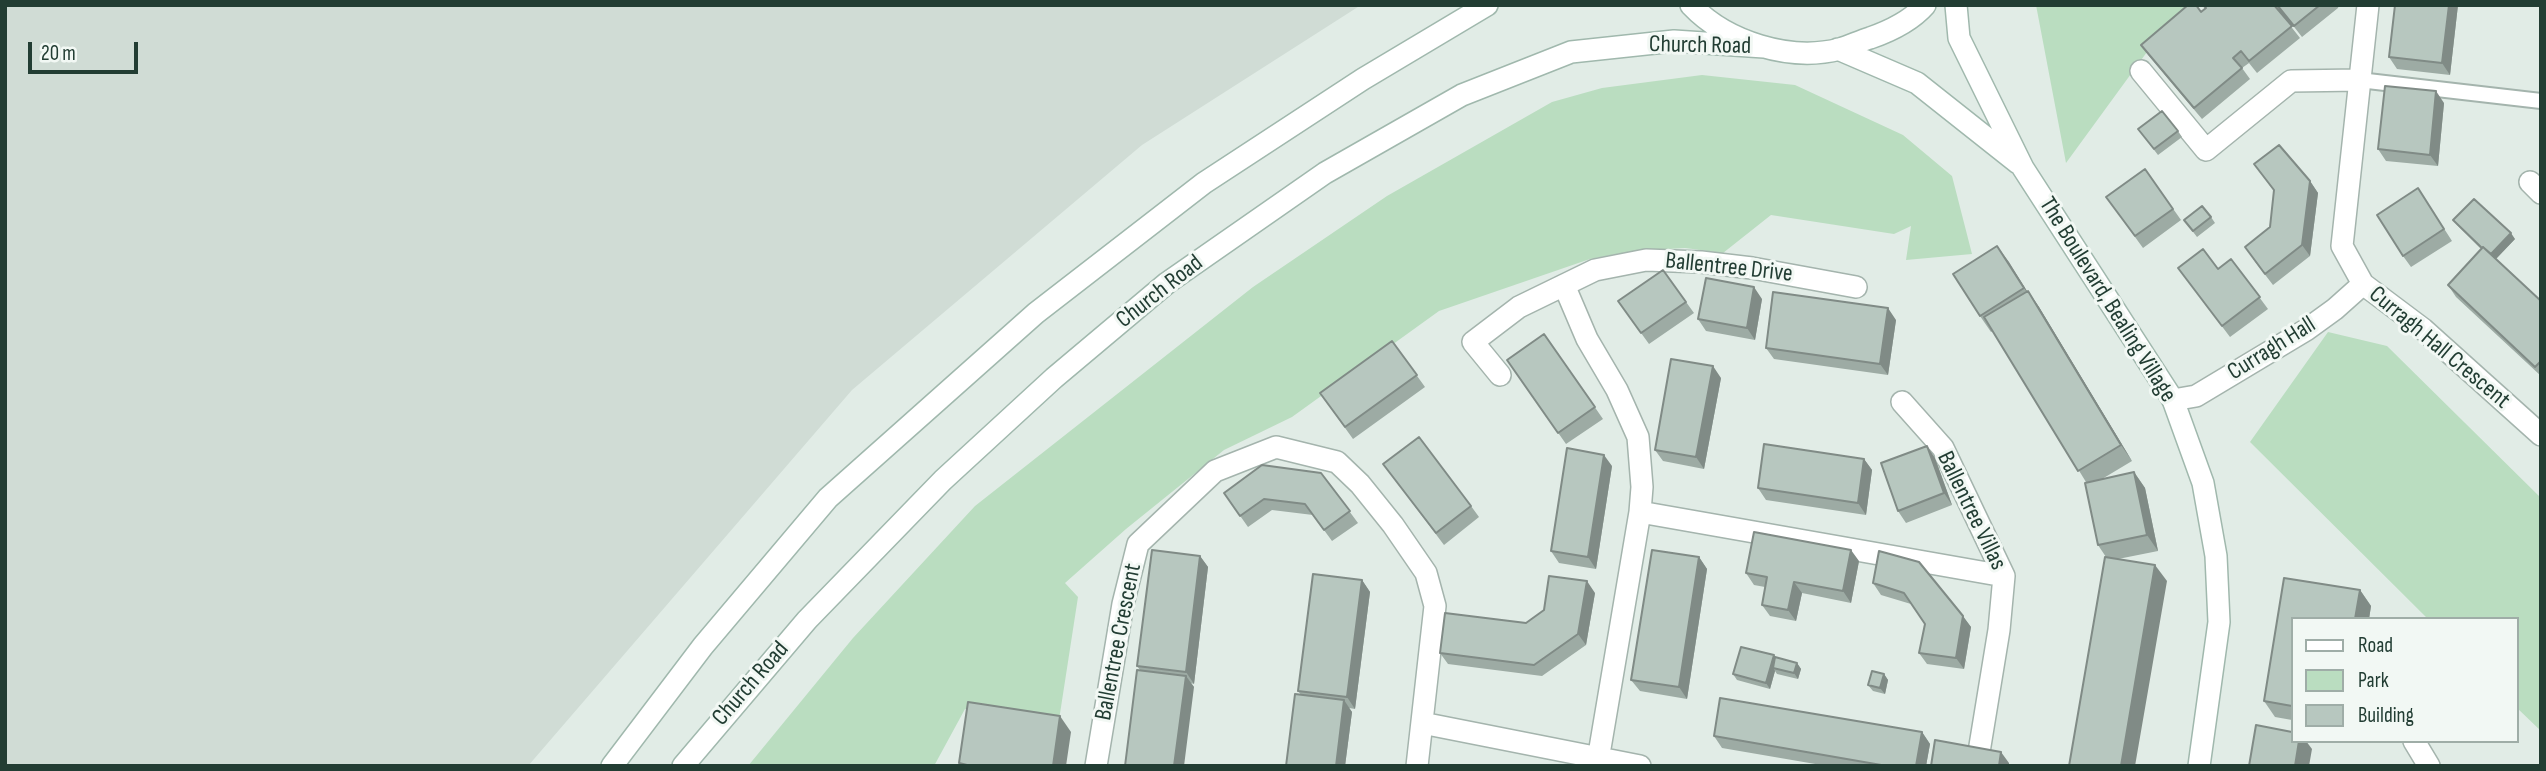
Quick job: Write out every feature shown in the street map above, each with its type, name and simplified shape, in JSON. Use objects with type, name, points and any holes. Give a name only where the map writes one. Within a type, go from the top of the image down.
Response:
[{"type":"street","points":[[612,766],[704,646],[828,498],[1035,313],[1204,183],[1363,79],[1486,5]]},
{"type":"street","points":[[1692,5],[1703,17],[1732,35],[1764,47],[1801,52],[1838,49],[1892,30],[1925,5]]},
{"type":"street","name":"The Boulevard, Bealing Village","points":[[1956,5],[1959,38],[2023,168],[2173,400],[2203,483],[2216,556],[2219,622],[2199,766]]},
{"type":"street","name":"Curragh Hall Crescent","points":[[2368,5],[2342,246],[2362,284],[2423,329],[2541,435]]},
{"type":"street","name":"Church Road","points":[[683,766],[807,620],[943,480],[1054,378],[1167,283],[1325,173],[1462,95],[1571,52],[1674,41],[1764,47]]},
{"type":"street","name":"The Boulevard, Bealing Village","points":[[1838,49],[1917,83],[2023,168]]},
{"type":"street","points":[[2141,71],[2206,150],[2291,81],[2359,80]]},
{"type":"street","name":"Ballentree Drive","points":[[1500,375],[1473,342],[1520,306],[1595,270],[1646,260],[1701,262],[1752,268],[1856,287]]},
{"type":"street","name":"Curragh Hall","points":[[2173,400],[2196,396],[2306,330],[2335,309],[2362,284]]},
{"type":"street","points":[[1564,285],[1587,340],[1617,390],[1638,437],[1642,487],[1598,762]]},
{"type":"street","name":"Ballentree Villas","points":[[1902,402],[1943,448],[2004,576],[1999,630],[1978,758]]},
{"type":"street","name":"Ballentree Crescent","points":[[1096,766],[1123,604],[1138,544],[1215,471],[1276,447],[1337,462],[1385,514],[1426,573],[1435,606],[1416,766]]},
{"type":"street","points":[[1640,512],[2004,576]]},
{"type":"street","points":[[1422,723],[1598,762],[1640,766]]},
{"type":"street","points":[[2415,743],[2429,766]]},
{"type":"lane","points":[[2359,80],[2541,101]]},
{"type":"shaded area","points":[[5,5],[1361,5],[1142,145],[852,390],[528,766],[5,766]]},
{"type":"green space","points":[[2036,5],[2191,5],[2155,41],[2066,163]]},
{"type":"green space","points":[[1702,75],[1795,85],[1903,135],[1952,176],[1972,254],[1906,260],[1911,226],[1894,234],[1771,215],[1723,253],[1685,248],[1633,251],[1590,259],[1439,311],[1292,417],[1224,450],[1126,529],[1065,583],[1078,597],[1059,720],[965,709],[934,766],[748,766],[853,638],[975,506],[1253,287],[1387,196],[1552,102],[1602,88]]},
{"type":"green space","points":[[2328,332],[2387,346],[2541,498],[2541,731],[2518,709],[2518,617],[2426,617],[2250,442]]},
{"type":"building","points":[[2188,5],[2196,5],[2201,12],[2206,8],[2204,5],[2274,5],[2292,26],[2249,61],[2241,51],[2233,58],[2242,68],[2194,108],[2141,45]]},
{"type":"building","points":[[2277,5],[2320,5],[2294,26]]},
{"type":"building","points":[[2395,5],[2449,5],[2442,63],[2389,57]]},
{"type":"building","points":[[2385,86],[2436,91],[2430,155],[2378,149]]},
{"type":"building","points":[[2162,111],[2178,131],[2154,149],[2138,129]]},
{"type":"building","points":[[2279,145],[2310,181],[2302,245],[2265,274],[2245,247],[2270,227],[2274,190],[2254,164]]},
{"type":"building","points":[[2145,169],[2173,209],[2135,236],[2106,197]]},
{"type":"building","points":[[2418,188],[2444,229],[2403,256],[2377,215]]},
{"type":"building","points":[[2474,199],[2511,233],[2491,254],[2453,220]]},
{"type":"building","points":[[2202,206],[2211,217],[2193,231],[2184,220]]},
{"type":"building","points":[[1997,246],[2024,288],[1980,316],[1953,274]]},
{"type":"building","points":[[2483,247],[2541,301],[2541,361],[2535,367],[2448,285]]},
{"type":"building","points":[[2203,249],[2218,269],[2231,259],[2260,297],[2222,326],[2178,268]]},
{"type":"building","points":[[1663,270],[1686,302],[1641,333],[1618,301]]},
{"type":"building","points":[[1706,278],[1754,287],[1747,328],[1698,319]]},
{"type":"building","points":[[2028,291],[2121,445],[2078,471],[1984,317]]},
{"type":"building","points":[[1773,292],[1888,308],[1880,364],[1766,348]]},
{"type":"building","points":[[1544,334],[1595,407],[1558,433],[1507,360]]},
{"type":"building","points":[[1392,341],[1417,375],[1345,427],[1320,393]]},
{"type":"building","points":[[1671,359],[1713,366],[1696,457],[1655,450]]},
{"type":"building","points":[[1419,437],[1471,506],[1436,533],[1383,464]]},
{"type":"building","points":[[1764,444],[1864,459],[1858,503],[1758,488]]},
{"type":"building","points":[[1927,446],[1944,493],[1898,511],[1881,463]]},
{"type":"building","points":[[1567,448],[1604,455],[1588,557],[1551,551]]},
{"type":"building","points":[[1262,465],[1321,473],[1350,511],[1324,530],[1305,504],[1264,499],[1240,516],[1224,493]]},
{"type":"building","points":[[2134,472],[2147,535],[2098,545],[2085,483]]},
{"type":"building","points":[[1754,532],[1851,550],[1843,591],[1794,582],[1788,610],[1762,605],[1767,577],[1746,573]]},
{"type":"building","points":[[1152,550],[1200,556],[1186,672],[1137,666]]},
{"type":"building","points":[[1652,550],[1699,557],[1679,687],[1631,680]]},
{"type":"building","points":[[1879,551],[1919,562],[1963,616],[1956,658],[1919,653],[1925,624],[1904,593],[1873,583]]},
{"type":"building","points":[[2105,557],[2155,565],[2121,766],[2069,766]]},
{"type":"building","points":[[1313,574],[1362,580],[1347,697],[1298,691]]},
{"type":"building","points":[[1549,576],[1587,581],[1578,634],[1534,665],[1440,653],[1445,613],[1526,623],[1544,610]]},
{"type":"building","points":[[2284,578],[2360,590],[2355,617],[2290,617],[2290,706],[2264,701]]},
{"type":"building","points":[[1741,647],[1774,655],[1766,683],[1733,674]]},
{"type":"building","points":[[1775,657],[1797,663],[1794,673],[1773,668]]},
{"type":"building","points":[[1137,670],[1186,676],[1174,766],[1125,766]]},
{"type":"building","points":[[1872,671],[1884,674],[1880,688],[1868,685]]},
{"type":"building","points":[[1295,694],[1344,700],[1336,766],[1286,766]]},
{"type":"building","points":[[1720,698],[1922,732],[1916,766],[1887,766],[1714,736]]},
{"type":"building","points":[[968,702],[1060,716],[1053,766],[971,766],[959,763]]},
{"type":"building","points":[[2256,725],[2290,732],[2290,743],[2299,743],[2295,766],[2249,766]]},
{"type":"building","points":[[1935,740],[2001,752],[1999,766],[1931,766]]}]
